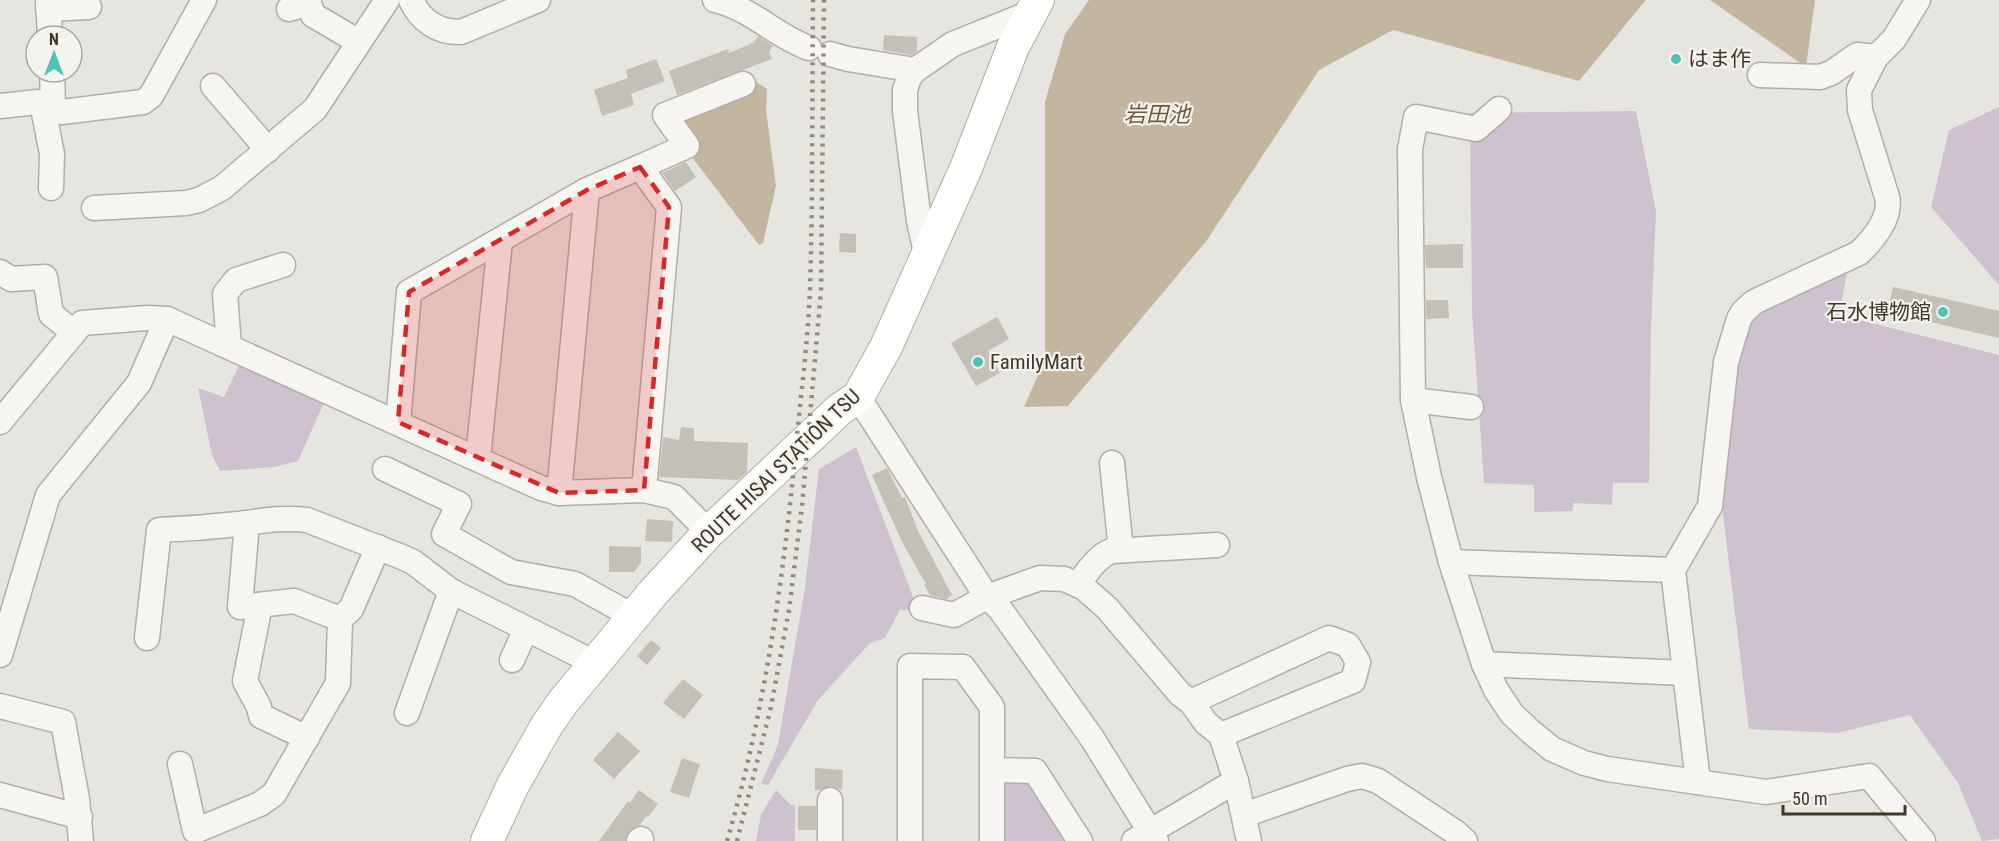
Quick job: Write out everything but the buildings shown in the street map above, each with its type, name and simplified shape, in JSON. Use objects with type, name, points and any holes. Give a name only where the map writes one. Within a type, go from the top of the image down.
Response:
[{"type":"main road","name":"ROUTE HISAI STATION TSU","points":[[487,841],[513,784],[547,725],[563,702],[653,593],[709,532],[840,409],[858,397],[886,347],[966,168],[1014,47],[1034,7]]},
{"type":"street","points":[[0,105],[47,104],[62,112],[143,102],[151,96],[204,0]]},
{"type":"street","points":[[94,208],[186,203],[199,200],[222,188],[315,109],[387,0]]},
{"type":"street","points":[[411,0],[416,10],[427,22],[448,32],[461,32],[505,6],[538,0]]},
{"type":"street","points":[[715,0],[729,3],[748,12],[784,36],[819,51],[848,59],[915,70]]},
{"type":"street","points":[[1698,782],[1673,570],[1710,506],[1726,362],[1743,312],[1754,302],[1859,253],[1869,244],[1887,213],[1889,206],[1887,197],[1860,110],[1859,90],[1876,57],[1894,39],[1918,0]]},
{"type":"street","points":[[49,24],[48,4],[88,7]]},
{"type":"street","points":[[302,4],[314,15],[359,42]]},
{"type":"street","points":[[927,256],[919,220],[905,111],[905,90],[909,78],[915,70],[953,44],[1034,7]]},
{"type":"street","points":[[1760,75],[1820,77],[1831,73],[1857,55],[1876,57]]},
{"type":"street","points":[[50,84],[47,104],[52,154],[51,188]]},
{"type":"street","points":[[398,422],[410,292],[587,190],[687,146],[665,115],[743,84]]},
{"type":"street","points":[[213,86],[268,150]]},
{"type":"street","points":[[1499,109],[1476,129],[1416,117],[1410,149],[1413,400],[1429,477],[1451,562],[1484,664],[1496,690],[1512,714],[1552,748],[1584,763],[1607,769],[1766,792],[1869,776],[1923,841]]},
{"type":"street","points":[[640,166],[669,207],[644,490]]},
{"type":"street","points":[[559,493],[587,190]]},
{"type":"street","points":[[478,458],[500,241]]},
{"type":"street","points":[[229,347],[225,294],[236,280],[284,265]]},
{"type":"street","points":[[0,272],[11,279],[45,278],[51,314],[74,332]]},
{"type":"street","points":[[0,422],[82,323],[147,318],[167,319],[542,488],[559,493],[644,490],[674,497],[709,532]]},
{"type":"street","points":[[0,655],[7,595],[48,495],[139,383],[167,319]]},
{"type":"street","points":[[858,397],[987,597],[1000,609],[1092,738],[1147,838],[1236,780]]},
{"type":"street","points":[[1413,400],[1471,408]]},
{"type":"street","points":[[1112,463],[1121,550]]},
{"type":"street","points":[[385,469],[459,504],[444,534],[511,572],[575,584],[634,617]]},
{"type":"street","points":[[147,638],[159,530],[247,523],[275,518],[307,520],[413,562],[451,591],[595,663]]},
{"type":"street","points":[[247,523],[240,607],[294,601],[340,619]]},
{"type":"street","points":[[1077,585],[1104,554],[1121,550],[1217,545]]},
{"type":"street","points":[[180,764],[187,836],[260,804],[274,794],[338,683],[340,619],[351,609],[378,547]]},
{"type":"street","points":[[1451,562],[1673,570]]},
{"type":"street","points":[[922,608],[954,615],[987,597],[1040,578],[1064,579],[1083,587],[1107,608],[1180,694],[1191,702],[1206,723],[1221,735],[1236,780],[1249,841]]},
{"type":"street","points":[[407,712],[451,591]]},
{"type":"street","points":[[260,605],[245,681],[261,716],[307,738]]},
{"type":"street","points":[[512,660],[526,629]]},
{"type":"street","points":[[1191,702],[1329,638],[1348,645],[1358,662],[1353,681],[1221,735]]},
{"type":"street","points":[[1484,664],[1684,673]]},
{"type":"street","points":[[910,841],[910,666],[963,667],[992,707],[992,841]]},
{"type":"street","points":[[0,706],[63,722],[80,817],[81,841]]},
{"type":"street","points":[[992,770],[1035,771],[1080,841]]},
{"type":"street","points":[[1244,815],[1347,779],[1362,777],[1378,781],[1465,841]]},
{"type":"street","points":[[0,795],[80,817]]},
{"type":"street","points":[[830,800],[830,841]]},
{"type":"highlighted area","points":[[640,167],[669,207],[644,490],[559,493],[398,422],[409,292],[587,190]]},
{"type":"shaded area","points":[[1999,107],[1999,285],[1931,207],[1949,130]]},
{"type":"shaded area","points":[[1636,111],[1656,211],[1651,330],[1649,483],[1613,483],[1612,505],[1574,503],[1572,511],[1534,512],[1534,485],[1484,483],[1472,311],[1470,113]]},
{"type":"shaded area","points":[[1848,267],[1839,315],[1999,355],[1999,839],[1982,841],[1958,783],[1910,715],[1837,733],[1749,729],[1720,489],[1734,367],[1752,314]]},
{"type":"shaded area","points":[[242,359],[326,398],[298,461],[275,467],[220,471],[212,455],[198,388],[224,397]]},
{"type":"shaded area","points":[[856,447],[918,610],[900,610],[885,638],[870,643],[818,700],[768,785],[761,784],[778,745],[805,587],[819,469]]},
{"type":"shaded area","points":[[1007,778],[1034,784],[1071,841],[999,841],[999,786]]},
{"type":"shaded area","points":[[776,790],[791,805],[795,805],[795,841],[756,841],[761,815]]},
{"type":"water","name":"岩田池","points":[[1089,0],[1646,0],[1579,81],[1393,30],[1319,70],[1207,240],[1068,406],[1024,407],[1045,359],[1045,102],[1065,34]]},
{"type":"water","points":[[1710,0],[1815,0],[1806,67]]},
{"type":"water","points":[[750,78],[767,89],[766,110],[776,186],[763,243],[759,245],[688,152],[676,116]]},
{"type":"railway","points":[[727,841],[763,691],[780,588],[792,485],[810,290],[813,0]]},
{"type":"railway","points":[[737,841],[771,707],[789,610],[802,506],[821,291],[824,0]]},
{"type":"place","name":"はま作","points":[[1676,59]]},
{"type":"place","name":"石水博物館","points":[[1943,312]]},
{"type":"place","name":"FamilyMart","points":[[978,362]]}]
